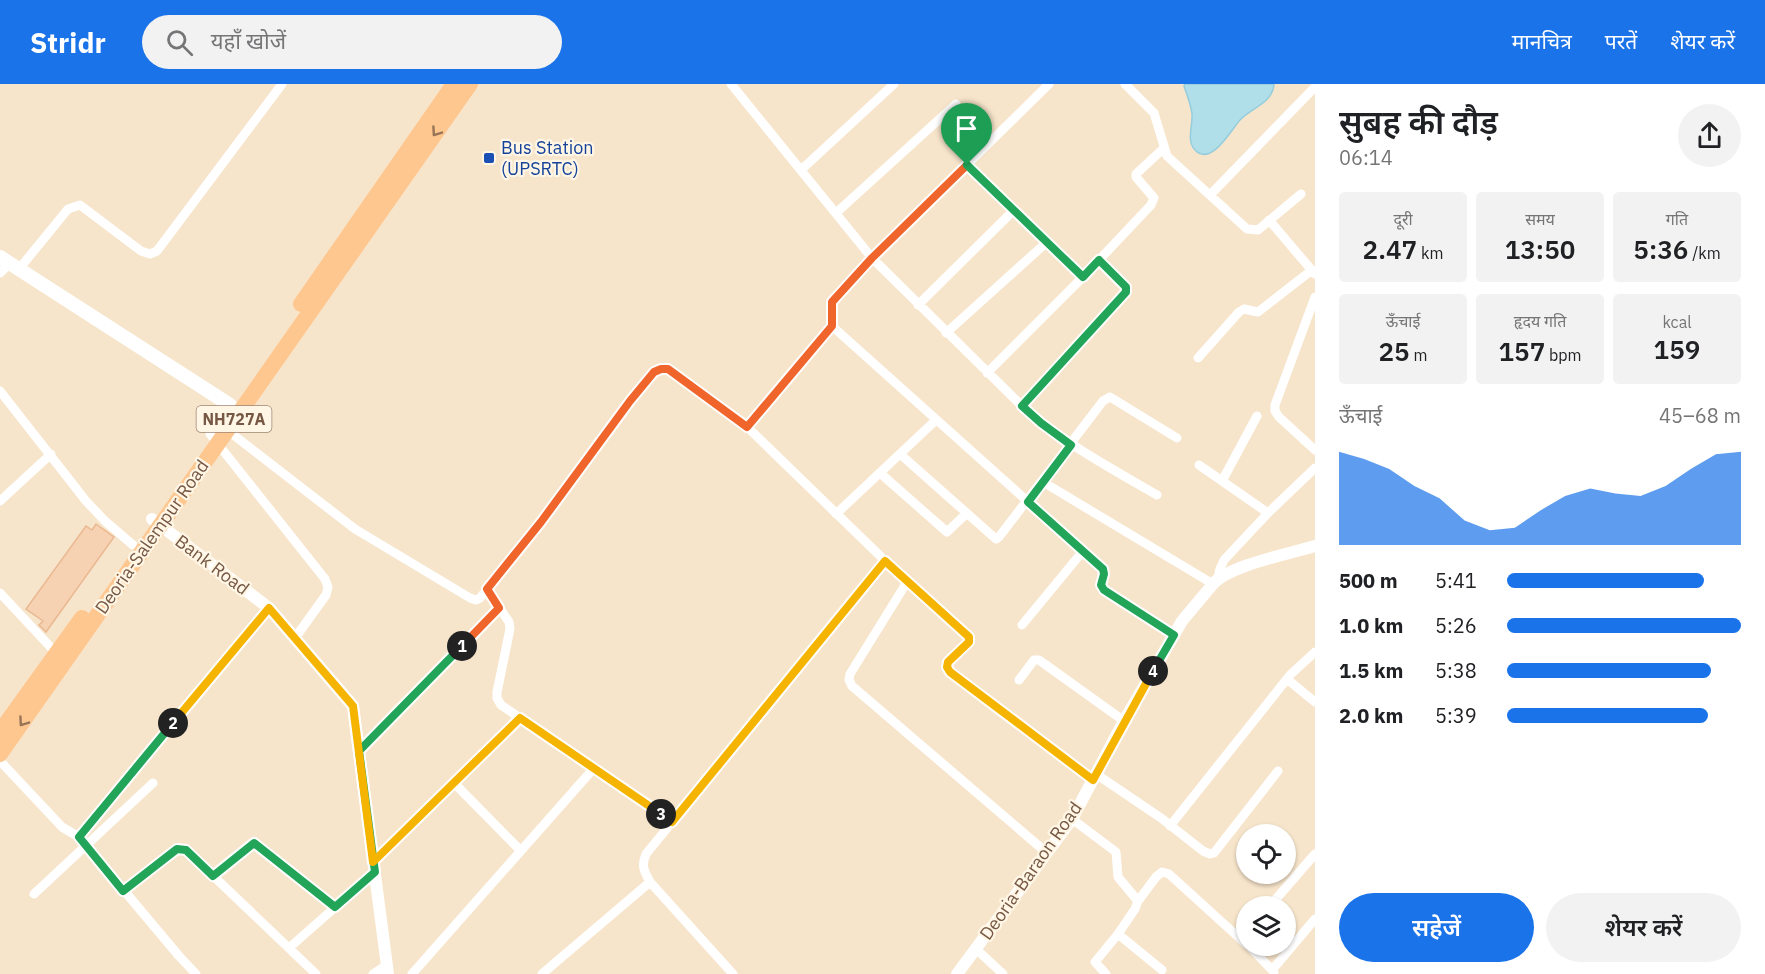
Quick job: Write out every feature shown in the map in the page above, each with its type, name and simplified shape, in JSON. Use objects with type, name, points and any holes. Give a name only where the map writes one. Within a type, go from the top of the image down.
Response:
[{"type":"highway","name":"Deoria-Salempur Road","points":[[218,432],[230,405],[454,84]]},
{"type":"highway","name":"Deoria-Salempur Road","points":[[0,754],[218,432],[470,84]]},
{"type":"highway","name":"Deoria-Salempur Road","points":[[0,732],[133,545],[156,522]]},
{"type":"main road","points":[[7,265],[230,405]]},
{"type":"street","points":[[7,265],[68,209],[80,205],[141,251],[150,254],[157,251],[282,84]]},
{"type":"street","points":[[731,84],[872,258],[987,373],[1041,423],[1071,445],[1157,495]]},
{"type":"street","points":[[801,170],[894,84]]},
{"type":"street","points":[[747,427],[832,326],[832,302],[872,258],[1049,84]]},
{"type":"street","points":[[1125,84],[1154,113],[1167,156],[1247,229],[1258,230],[1301,194]]},
{"type":"street","points":[[1210,195],[1315,87]]},
{"type":"street","points":[[836,213],[956,104]]},
{"type":"street","points":[[987,373],[1083,277],[1153,201],[1154,198],[1136,174],[1164,148]]},
{"type":"street","points":[[967,165],[1083,277]]},
{"type":"street","points":[[918,305],[1014,210]]},
{"type":"street","points":[[1198,358],[1239,312],[1244,309],[1258,312],[1314,272],[1269,220]]},
{"type":"street","points":[[946,333],[1047,242]]},
{"type":"street","points":[[1022,406],[1126,292],[1126,287],[1099,260]]},
{"type":"street","points":[[1315,297],[1275,405],[1275,411],[1315,450]]},
{"type":"street","points":[[832,326],[1103,569],[1101,585],[1104,590],[1174,635]]},
{"type":"street","points":[[218,432],[355,530],[476,600],[541,522],[654,372],[668,369],[747,427],[907,582],[969,637],[969,642],[948,662],[947,667],[950,672],[1094,777],[1170,826],[1203,851],[1214,853],[1278,771]]},
{"type":"street","points":[[0,392],[99,514],[133,545]]},
{"type":"street","points":[[900,454],[996,539],[1028,502],[1103,401],[1110,397],[1177,438]]},
{"type":"street","points":[[1222,481],[1257,416]]},
{"type":"street","points":[[836,514],[936,420]]},
{"type":"street","points":[[218,432],[325,579],[328,587],[326,595],[295,638]]},
{"type":"street","points":[[0,501],[51,454]]},
{"type":"street","points":[[1199,465],[1268,513]]},
{"type":"street","points":[[1043,482],[1216,581],[1224,560],[1315,468]]},
{"type":"street","points":[[880,473],[947,532],[966,514]]},
{"type":"street","name":"Bank Road","points":[[156,522],[269,608],[353,706],[387,969]]},
{"type":"street","name":"Deoria-Baraon Road","points":[[957,974],[1072,819],[1124,721],[1182,621],[1216,581],[1239,568],[1315,546]]},
{"type":"street","points":[[1022,625],[1083,551]]},
{"type":"street","points":[[729,972],[650,882],[643,863],[646,854],[885,561]]},
{"type":"street","points":[[907,582],[850,674],[849,680],[852,686],[1047,853]]},
{"type":"street","points":[[487,589],[509,622],[510,629],[496,698],[501,705],[672,822]]},
{"type":"street","points":[[0,593],[57,654]]},
{"type":"street","points":[[79,837],[269,608]]},
{"type":"street","points":[[359,751],[499,608]]},
{"type":"street","points":[[1170,826],[1287,680],[1315,652]]},
{"type":"street","points":[[1018,680],[1034,660],[1039,660],[1124,721]]},
{"type":"street","points":[[1287,680],[1315,702]]},
{"type":"street","points":[[289,948],[335,907],[520,718]]},
{"type":"street","points":[[0,761],[62,827],[79,837],[196,974]]},
{"type":"street","points":[[412,974],[594,768]]},
{"type":"street","points":[[34,894],[153,783]]},
{"type":"street","points":[[454,783],[521,851]]},
{"type":"street","points":[[1072,819],[1116,852],[1118,877],[1138,901]]},
{"type":"street","points":[[213,876],[254,843],[335,907]]},
{"type":"street","points":[[123,891],[177,849],[182,848],[316,974]]},
{"type":"street","points":[[1279,896],[1315,854]]},
{"type":"street","points":[[1106,974],[1095,962],[1118,934],[1138,901],[1162,872],[1169,874],[1236,931]]},
{"type":"street","points":[[542,974],[650,882]]},
{"type":"street","points":[[1260,956],[1274,972],[1315,919]]},
{"type":"street","points":[[1118,934],[1162,970]]},
{"type":"street","points":[[976,949],[1003,974]]},
{"type":"street","points":[[373,974],[387,969]]},
{"type":"shaded area","points":[[0,84],[1315,84],[1315,974],[0,974]]},
{"type":"water","points":[[1185,84],[1274,84],[1273,91],[1266,101],[1240,120],[1214,151],[1201,154],[1195,150],[1191,142],[1192,114]]},
{"type":"building","points":[[96,524],[114,537],[46,632],[39,625],[43,621],[26,609],[86,526],[92,530]]},
{"type":"place","name":"Bus Station (UPSRTC)","points":[[489,158]]},
{"type":"route","points":[[967,165],[872,258],[832,302],[832,326],[747,427],[668,369],[654,372],[541,522],[487,589],[499,608],[359,751],[373,862],[375,872],[335,907],[254,843],[213,876],[186,850],[177,849],[123,891],[79,837],[269,608],[353,706],[373,862],[520,718],[672,822],[885,561],[969,637],[969,642],[948,662],[947,667],[950,672],[1093,780],[1174,635],[1104,590],[1101,585],[1103,569],[1028,502],[1071,445],[1022,406],[1126,292],[1126,287],[1099,260],[1083,277],[967,165]]}]
